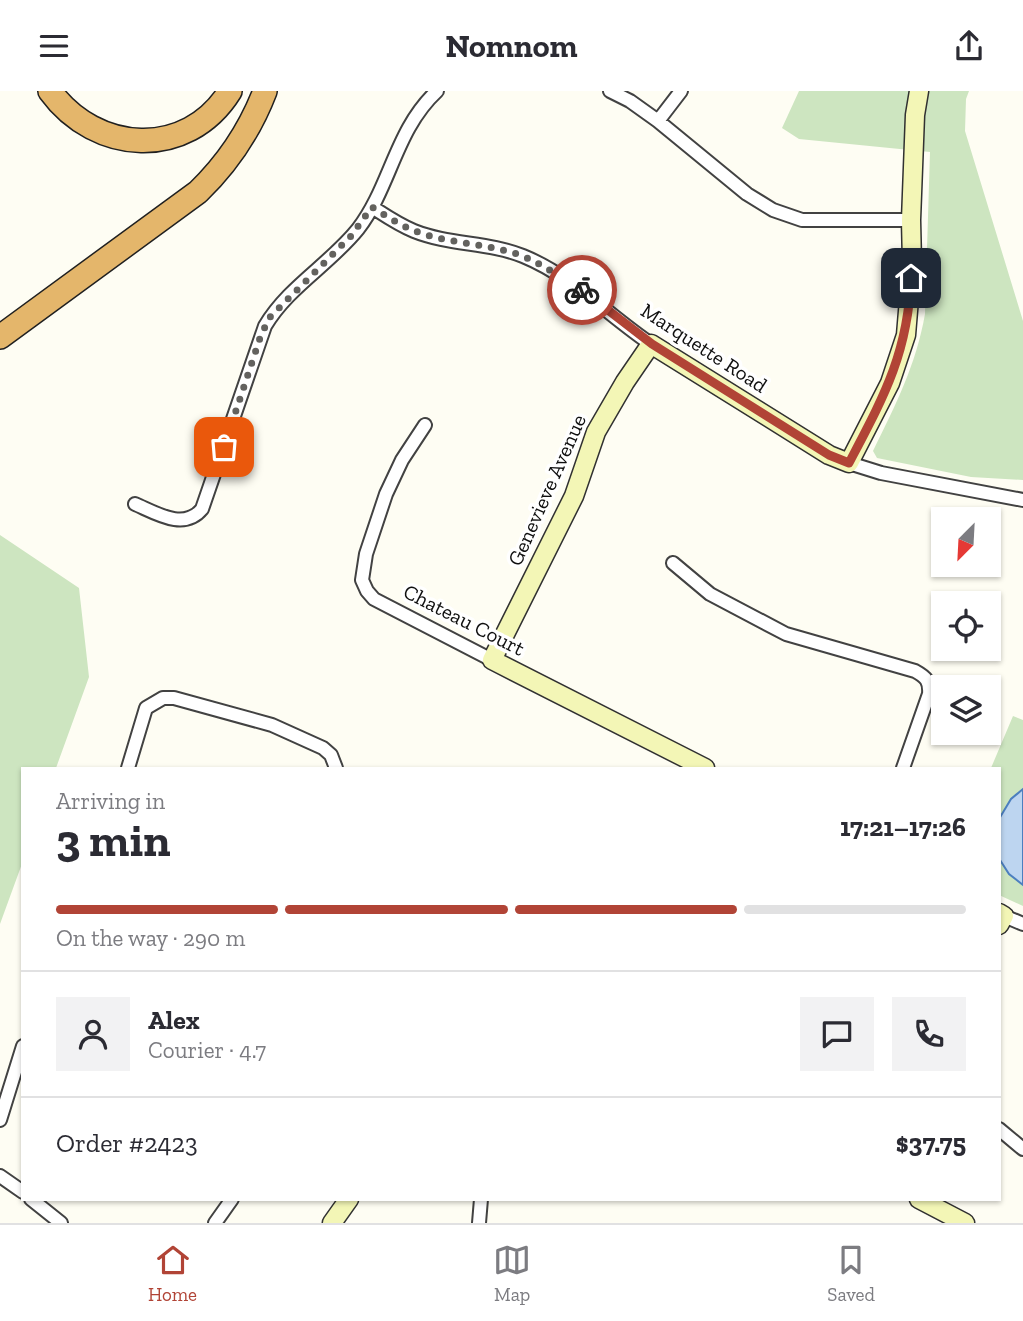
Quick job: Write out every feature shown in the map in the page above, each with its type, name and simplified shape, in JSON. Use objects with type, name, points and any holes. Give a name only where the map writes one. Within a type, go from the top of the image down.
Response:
[{"type":"highway","points":[[50,91],[65,110],[84,124],[116,138],[139,141],[161,139],[193,127],[211,114],[230,91]]},
{"type":"highway","points":[[0,337],[198,192],[221,169],[240,143],[265,91]]},
{"type":"street","points":[[135,504],[176,520],[189,519],[202,509],[265,325],[280,306],[357,230],[372,207],[405,134],[419,111],[438,91]]},
{"type":"street","points":[[610,91],[630,101],[658,121],[760,204],[786,216],[802,219],[911,220]]},
{"type":"street","points":[[658,121],[681,91]]},
{"type":"street","points":[[849,463],[890,383],[906,335],[912,273],[915,115],[919,91]]},
{"type":"street","name":"Marquette Road","points":[[372,207],[415,231],[448,240],[489,246],[534,261],[565,278],[652,344],[829,455],[881,473],[1023,500]]},
{"type":"street","name":"Genevieve Avenue","points":[[492,660],[574,496],[596,432],[625,382],[652,344]]},
{"type":"street","name":"Chateau Court","points":[[425,425],[402,460],[386,493],[361,574],[367,591],[374,599],[703,767]]},
{"type":"street","points":[[673,563],[710,594],[786,634],[925,676],[930,684],[929,694],[903,767]]},
{"type":"street","points":[[128,767],[146,708],[163,698],[174,698],[261,720],[323,748],[331,755],[335,767]]},
{"type":"street","points":[[1001,918],[1023,924]]},
{"type":"street","points":[[0,1120],[21,1053]]},
{"type":"street","points":[[1001,1131],[1023,1149]]},
{"type":"street","points":[[0,1176],[21,1191]]},
{"type":"street","points":[[34,1201],[61,1223]]},
{"type":"street","points":[[215,1223],[231,1201]]},
{"type":"street","points":[[332,1223],[348,1201]]},
{"type":"street","points":[[479,1223],[481,1201]]},
{"type":"street","points":[[923,1201],[965,1223]]},
{"type":"green space","points":[[799,91],[969,91],[966,99],[965,131],[1023,321],[1023,480],[971,477],[877,458],[873,451],[911,367],[925,314],[930,152],[799,139],[782,128]]},
{"type":"green space","points":[[0,535],[79,588],[89,677],[56,767],[21,767],[21,866],[0,924]]},
{"type":"green space","points":[[1013,716],[1023,720],[1023,906],[1001,896],[1001,767],[991,767]]},
{"type":"water","points":[[1023,789],[1023,885],[1009,874],[1001,862],[1001,816],[1011,799]]},
{"type":"way so far","points":[[224,447],[265,325],[291,294],[357,230],[372,207],[415,231],[448,240],[478,243],[523,256],[561,275],[582,290]]},
{"type":"route","points":[[582,290],[652,344],[829,455],[849,463],[890,383],[906,335],[911,278]]}]
